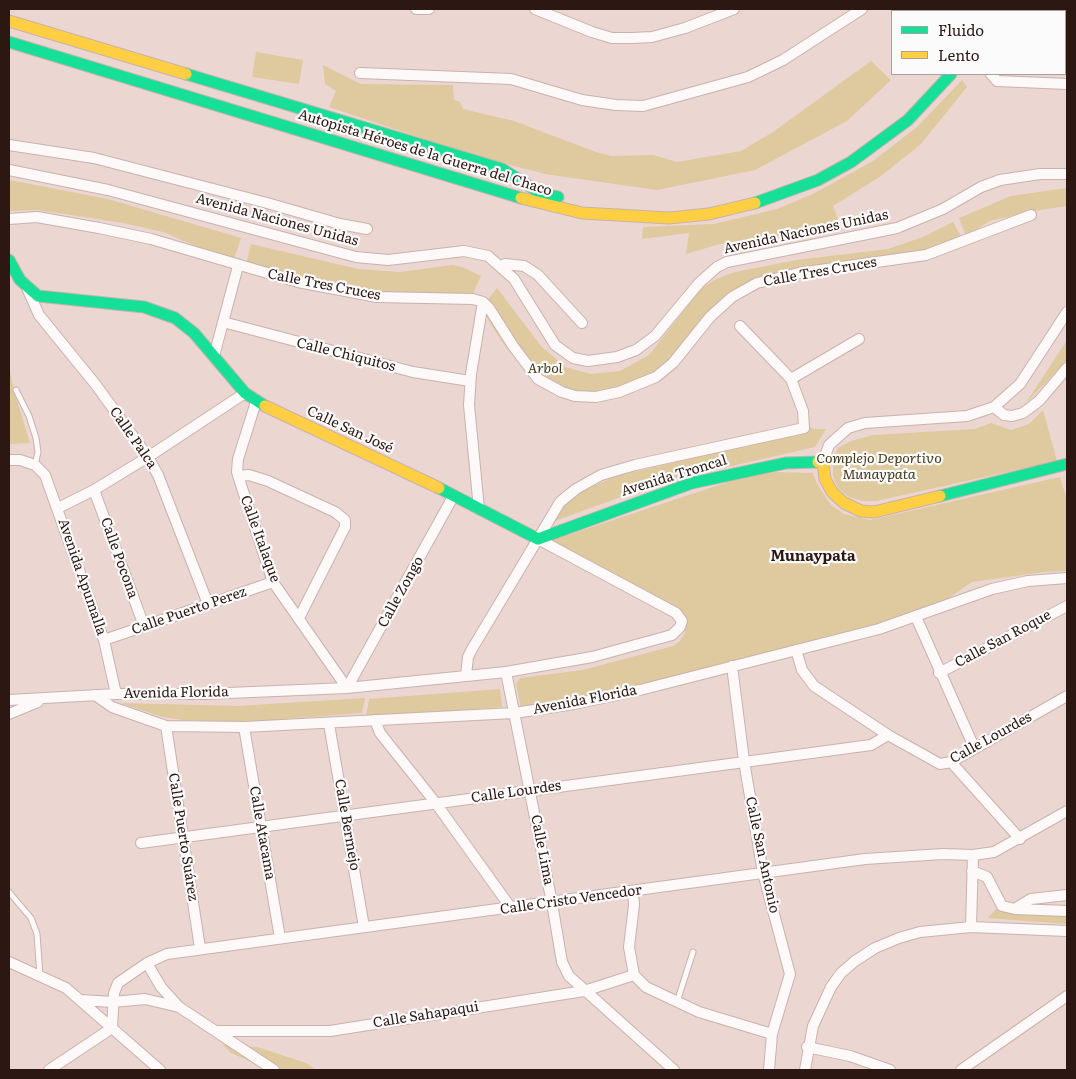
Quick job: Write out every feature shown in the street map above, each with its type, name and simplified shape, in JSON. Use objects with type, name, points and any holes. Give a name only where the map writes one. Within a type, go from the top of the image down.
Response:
[{"type":"main road","name":"Autopista Héroes de la Guerra del Chaco","points":[[9,21],[502,169],[542,194],[582,202],[623,207],[670,207],[744,195],[813,169],[875,132],[900,112],[936,75]]},
{"type":"main road","name":"Autopista Héroes de la Guerra del Chaco","points":[[9,42],[245,113],[499,193],[582,213],[624,217],[668,218],[709,214],[747,206],[818,180],[852,162],[882,141],[908,120],[950,75]]},
{"type":"main road","points":[[9,260],[26,288]]},
{"type":"main road","name":"Calle San José","points":[[26,288],[38,296],[50,299],[144,306],[175,318],[194,333],[245,393],[256,402],[454,496],[538,539]]},
{"type":"main road","points":[[823,462],[825,479],[832,492],[844,503],[861,511],[874,512],[1067,464]]},
{"type":"main road","name":"Avenida Troncal","points":[[538,539],[588,519],[692,483],[786,463],[823,462]]},
{"type":"street","points":[[416,9],[429,9]]},
{"type":"street","points":[[535,9],[612,38],[633,38],[652,37],[685,28],[734,9]]},
{"type":"street","points":[[360,73],[511,79],[582,100],[616,105],[643,106],[680,94],[748,77],[783,60],[862,9]]},
{"type":"street","points":[[992,75],[997,81],[1067,84]]},
{"type":"street","points":[[9,144],[94,158],[340,224],[368,229]]},
{"type":"street","name":"Avenida Naciones Unidas","points":[[9,170],[117,192],[356,257],[388,260],[464,250],[488,256],[502,266],[514,279],[555,345],[573,358],[604,360],[636,350],[655,336],[699,283],[717,267],[727,262],[897,228],[943,209],[981,187],[1000,180],[1040,174],[1067,174]]},
{"type":"street","name":"Calle Tres Cruces","points":[[9,219],[37,217],[99,228],[152,240],[298,282],[377,297],[458,297],[484,302],[538,379],[562,392],[575,396],[596,397],[619,392],[656,377],[674,363],[710,317],[725,304],[757,283],[807,272],[926,255],[1030,215]]},
{"type":"street","points":[[502,266],[505,264],[524,266],[538,275],[582,322]]},
{"type":"street","points":[[214,356],[238,266]]},
{"type":"street","name":"Calle Palca","points":[[26,288],[39,315],[96,385],[148,456],[158,475],[208,604]]},
{"type":"street","points":[[479,509],[469,405],[470,381],[484,302]]},
{"type":"street","points":[[823,462],[829,445],[848,428],[865,423],[967,416],[994,407],[1020,384],[1067,312]]},
{"type":"street","name":"Calle Chiquitos","points":[[223,322],[413,372],[470,381]]},
{"type":"street","points":[[466,675],[468,657],[472,648],[560,502],[576,489],[601,475],[635,465],[804,428],[803,411],[791,379],[740,326]]},
{"type":"street","points":[[791,379],[859,339]]},
{"type":"street","points":[[994,407],[1004,414],[1012,416],[1023,413],[1039,402],[1067,368]]},
{"type":"street","points":[[58,508],[94,490],[245,393]]},
{"type":"street","name":"Calle Italaque","points":[[256,402],[238,459],[238,476],[273,582],[347,688]]},
{"type":"street","points":[[9,460],[20,460],[35,465]]},
{"type":"street","name":"Avenida Apumalla","points":[[35,465],[45,475],[58,508],[104,640],[116,694]]},
{"type":"street","points":[[238,476],[249,475],[268,481],[335,512],[345,520],[345,527],[299,618]]},
{"type":"street","name":"Calle Pocona","points":[[94,490],[144,626]]},
{"type":"street","name":"Calle Zongo","points":[[347,688],[454,496]]},
{"type":"street","name":"Calle San José","points":[[538,539],[676,614],[682,621],[680,627],[672,635]]},
{"type":"street","name":"Avenida Florida","points":[[95,695],[112,707],[166,726],[244,727],[514,714],[621,694],[796,650],[916,617],[952,601],[992,589],[1028,581],[1067,578]]},
{"type":"street","name":"Calle Puerto Perez","points":[[104,640],[273,582]]},
{"type":"street","name":"Calle San Roque","points":[[939,673],[1067,606]]},
{"type":"street","points":[[916,617],[939,673],[974,747]]},
{"type":"street","name":"Avenida Florida","points":[[9,700],[116,694],[205,694],[347,688],[506,672],[592,657],[672,635]]},
{"type":"street","name":"Calle Lourdes","points":[[796,650],[802,670],[814,686],[888,735],[940,764],[951,762],[974,747],[1067,696]]},
{"type":"street","name":"Calle San Antonio","points":[[732,666],[744,761],[763,873],[790,974],[772,1034],[769,1070]]},
{"type":"street","name":"Calle Lima","points":[[506,672],[562,962],[569,976],[584,991],[674,1070]]},
{"type":"street","points":[[9,714],[49,699]]},
{"type":"street","points":[[375,720],[380,734],[435,802],[511,908]]},
{"type":"street","name":"Calle Bermejo","points":[[329,724],[364,927]]},
{"type":"street","name":"Calle Puerto Suárez","points":[[166,726],[200,948]]},
{"type":"street","name":"Calle Atacama","points":[[244,727],[280,938]]},
{"type":"street","name":"Calle Lourdes","points":[[141,843],[435,802],[871,745],[888,735]]},
{"type":"street","points":[[951,762],[1020,839]]},
{"type":"street","name":"Calle Cristo Vencedor","points":[[112,1028],[113,1002],[118,983],[147,963],[167,954],[200,948],[552,903],[763,873],[902,856],[973,855],[994,852],[1067,811]]},
{"type":"street","points":[[971,926],[973,855]]},
{"type":"street","points":[[972,871],[987,877],[1002,906],[1067,911]]},
{"type":"street","points":[[633,892],[634,905],[628,947],[634,974],[646,987],[699,1012],[772,1034]]},
{"type":"street","points":[[1014,908],[1031,899],[1067,895]]},
{"type":"street","points":[[805,1070],[807,1047],[819,1012],[831,987],[855,961],[898,938],[920,932],[971,926],[1067,931]]},
{"type":"street","points":[[9,962],[66,988],[160,1070]]},
{"type":"street","points":[[147,963],[161,986],[179,1008]]},
{"type":"street","name":"Calle Sahapaqui","points":[[215,1031],[330,1030],[584,991],[634,974]]},
{"type":"street","points":[[961,1070],[1067,996]]},
{"type":"street","points":[[81,1000],[113,1002],[145,999],[179,1008],[274,1070]]},
{"type":"street","points":[[49,1070],[112,1028]]},
{"type":"street","points":[[807,1047],[850,1056],[890,1070]]},
{"type":"lane","points":[[16,390],[29,416],[36,438],[38,452],[35,465]]},
{"type":"lane","points":[[9,892],[31,918],[37,934],[40,976]]},
{"type":"lane","points":[[677,1002],[694,952]]},
{"type":"green space","points":[[256,52],[303,60],[299,84],[252,77]]},
{"type":"green space","points":[[871,61],[891,80],[847,121],[755,170],[657,190],[545,174],[475,156],[329,107],[336,91],[325,84],[323,65],[361,84],[453,85],[454,100],[460,102],[463,109],[514,121],[611,156],[653,155],[677,162],[741,151],[773,132]]},
{"type":"green space","points":[[962,80],[967,87],[921,144],[881,176],[833,206],[839,222],[787,235],[720,244],[686,254],[689,233],[642,239],[643,227],[714,224],[777,209],[813,194],[873,161],[917,127]]},
{"type":"green space","points":[[9,180],[108,199],[241,238],[233,262],[163,232],[123,223],[38,210],[9,211]]},
{"type":"green space","points":[[1067,188],[1067,206],[1033,211],[990,221],[966,236],[959,218],[1011,196]]},
{"type":"green space","name":"Arbol","points":[[953,222],[964,242],[896,263],[800,276],[757,285],[727,299],[657,378],[587,401],[534,380],[505,346],[485,315],[486,302],[497,288],[541,346],[565,367],[591,374],[620,371],[649,355],[701,289],[716,279],[735,272],[797,260],[888,249],[923,237]]},
{"type":"green space","points":[[251,244],[358,269],[400,272],[453,265],[465,268],[481,276],[470,300],[375,294],[245,269]]},
{"type":"green space","points":[[1067,340],[1067,360],[1026,403]]},
{"type":"green space","points":[[9,367],[15,394],[30,443],[9,444]]},
{"type":"green space","name":"Complejo Deportivo Munaypata","points":[[1043,410],[1057,461],[876,501],[862,501],[849,497],[838,488],[833,476],[833,460],[838,448],[851,441],[873,435],[975,429],[991,423],[1011,430],[1029,424]]},
{"type":"green space","name":"Complejo Deportivo Munaypata","points":[[808,426],[814,429],[826,429],[815,447],[662,482],[552,522],[564,500],[613,477],[798,432]]},
{"type":"green space","name":"Complejo Deportivo Munaypata","points":[[775,472],[813,473],[817,484],[831,505],[844,514],[870,520],[1060,477],[1067,500],[1067,571],[1044,572],[972,582],[937,606],[845,636],[605,693],[521,708],[516,684],[520,678],[583,670],[673,646],[680,641],[685,633],[685,624],[545,537],[571,534],[734,480]]},
{"type":"green space","points":[[500,689],[502,707],[366,717],[369,699]]},
{"type":"green space","points":[[365,698],[362,713],[246,722],[183,720],[163,717],[120,703],[238,706]]},
{"type":"green space","points":[[1067,908],[1067,924],[988,918],[996,909]]},
{"type":"green space","points":[[223,1045],[257,1047],[306,1063],[316,1070],[270,1070],[231,1053]]},
{"type":"traffic: fast","points":[[9,42],[521,198]]},
{"type":"traffic: fast","points":[[186,74],[502,169],[542,194],[558,197]]},
{"type":"traffic: fast","points":[[755,203],[818,180],[851,162],[908,120],[950,75]]},
{"type":"traffic: fast","points":[[9,260],[20,280],[38,296],[144,307],[175,318],[194,333],[245,393],[265,406]]},
{"type":"traffic: fast","points":[[439,488],[538,539],[692,483],[786,463],[818,462]]},
{"type":"traffic: fast","points":[[940,496],[1067,464]]},
{"type":"traffic: slow","points":[[9,21],[186,74]]},
{"type":"traffic: slow","points":[[521,198],[582,213],[669,218],[709,214],[755,203]]},
{"type":"traffic: slow","points":[[265,406],[439,488]]},
{"type":"traffic: slow","points":[[818,462],[823,462],[825,479],[832,492],[844,503],[861,511],[874,512],[940,496]]},
{"type":"district","name":"Munaypata","points":[[813,557]]}]
